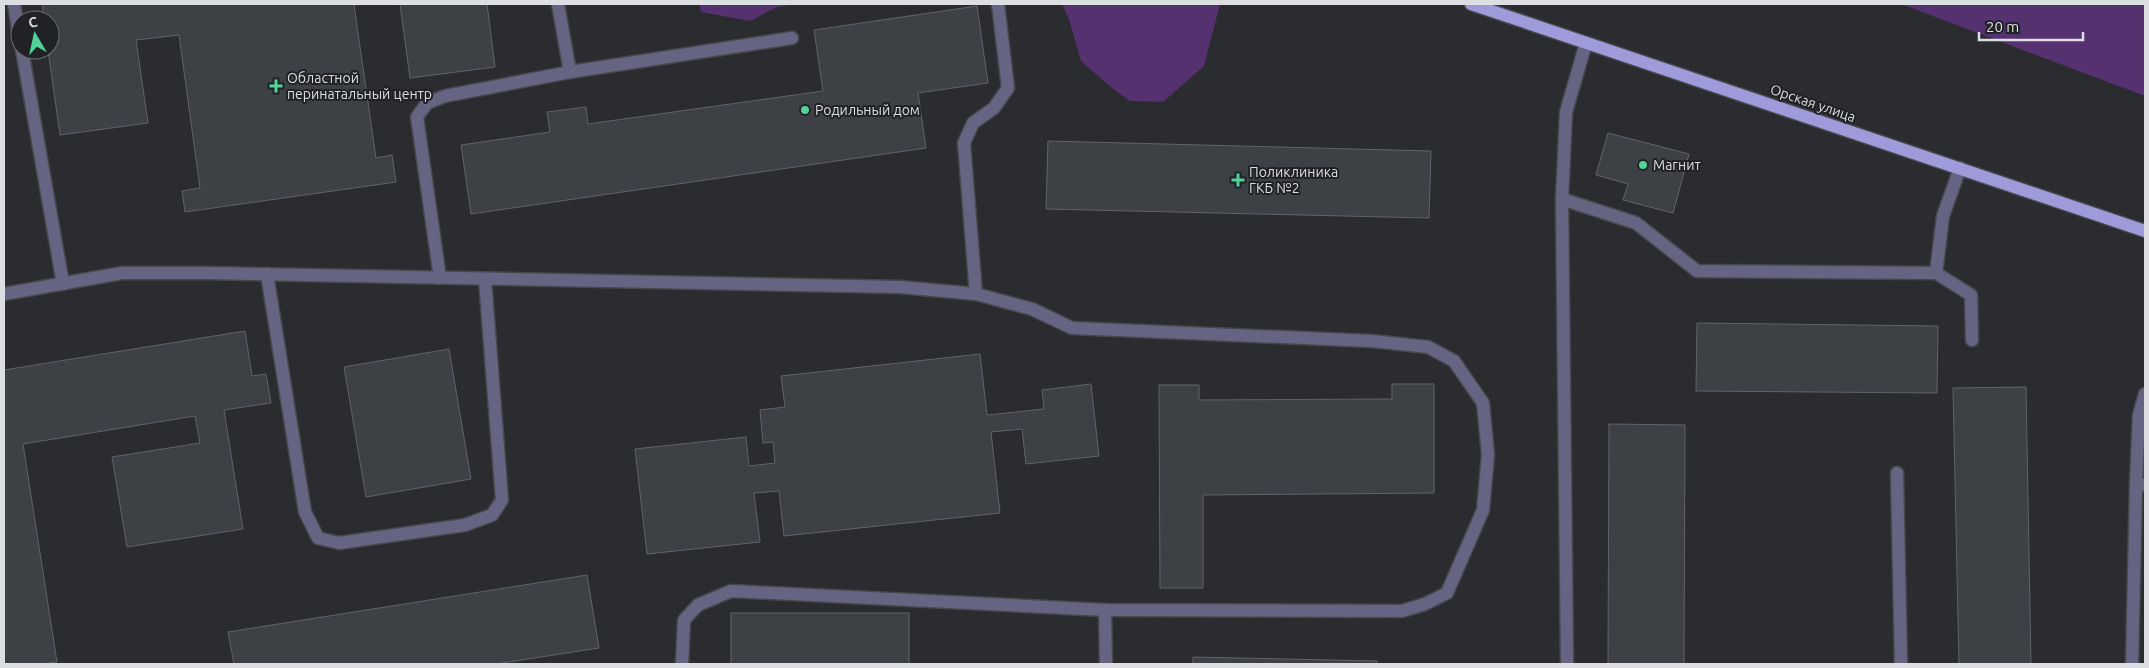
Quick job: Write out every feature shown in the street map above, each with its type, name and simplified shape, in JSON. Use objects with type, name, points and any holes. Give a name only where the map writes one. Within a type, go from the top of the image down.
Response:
[{"type":"main road","name":"Орская улица","points":[[1471,4],[1492,7],[1586,42],[2145,231]]},
{"type":"lane","points":[[558,4],[570,72]]},
{"type":"lane","points":[[976,294],[964,143],[973,123],[994,108],[1008,88],[998,4]]},
{"type":"lane","points":[[440,278],[417,117],[427,103],[445,96],[570,72],[792,38]]},
{"type":"lane","points":[[1567,664],[1562,199],[1566,112],[1586,42]]},
{"type":"lane","points":[[24,60],[63,284]]},
{"type":"lane","points":[[1936,273],[1943,216],[1960,168]]},
{"type":"lane","points":[[1562,199],[1636,223],[1697,271],[1936,273],[1971,295],[1972,340]]},
{"type":"lane","points":[[4,294],[122,273],[267,274],[900,287],[976,294],[1032,309],[1072,328],[1372,342],[1428,347],[1454,361],[1482,403],[1488,455],[1483,510],[1447,593],[1425,604],[1402,610],[1105,610],[731,591],[698,605],[684,620],[682,664]]},
{"type":"lane","points":[[267,274],[305,512],[318,538],[339,543],[465,525],[492,516],[502,500],[485,279]]},
{"type":"lane","points":[[2132,664],[2140,484],[2139,415],[2145,394]]},
{"type":"lane","points":[[1898,473],[1901,664]]},
{"type":"lane","points":[[1105,610],[1106,664]]},
{"type":"shaded area","points":[[700,4],[797,4],[777,7],[750,21],[701,12]]},
{"type":"shaded area","points":[[1062,4],[1220,4],[1204,66],[1163,102],[1130,101],[1081,61],[1069,19]]},
{"type":"shaded area","points":[[1901,4],[2145,4],[2145,96]]},
{"type":"building","name":"Областной перинатальный центр","points":[[42,4],[363,4],[354,5],[376,158],[392,155],[396,182],[185,212],[182,191],[200,188],[179,35],[136,40],[148,123],[60,135],[49,60],[60,60],[60,10],[43,10]]},
{"type":"building","name":"Областной перинатальный центр","points":[[400,4],[487,4],[495,67],[410,78]]},
{"type":"building","name":"Родильный дом","points":[[977,6],[988,83],[918,93],[926,148],[471,214],[461,145],[550,132],[547,112],[586,107],[588,124],[823,91],[814,30]]},
{"type":"building","name":"Магнит","points":[[1608,133],[1689,154],[1673,213],[1623,200],[1628,184],[1596,175]]},
{"type":"building","name":"Поликлиника ГКБ №2","points":[[1048,141],[1431,151],[1429,218],[1046,209]]},
{"type":"building","points":[[1697,323],[1938,326],[1937,393],[1696,391]]},
{"type":"building","points":[[245,331],[252,376],[266,374],[271,403],[224,410],[243,529],[127,547],[112,457],[200,443],[195,416],[23,444],[57,662],[4,664],[4,370]]},
{"type":"building","points":[[449,349],[471,479],[366,497],[344,367]]},
{"type":"building","points":[[980,354],[987,415],[1044,409],[1042,390],[1091,384],[1099,456],[1026,464],[1022,429],[991,432],[1000,513],[784,536],[779,491],[754,493],[760,542],[647,554],[635,449],[746,437],[749,466],[775,463],[773,442],[763,443],[760,410],[785,407],[781,376]]},
{"type":"building","points":[[1392,384],[1434,384],[1434,493],[1203,495],[1203,588],[1160,588],[1159,385],[1199,385],[1199,400],[1392,399]]},
{"type":"building","points":[[2026,387],[2031,664],[1959,664],[1953,388]]},
{"type":"building","points":[[1609,424],[1685,425],[1684,664],[1608,664]]},
{"type":"building","points":[[587,575],[599,648],[496,664],[234,664],[228,632]]},
{"type":"building","points":[[731,613],[909,613],[909,664],[731,664]]},
{"type":"building","points":[[1193,657],[1377,661],[1377,664],[1193,664]]},
{"type":"place","name":"Областной перинатальный центр","points":[[276,86]]},
{"type":"place","name":"Родильный дом","points":[[805,110]]},
{"type":"place","name":"Магнит","points":[[1643,165]]},
{"type":"place","name":"Поликлиника ГКБ №2","points":[[1238,180]]}]
